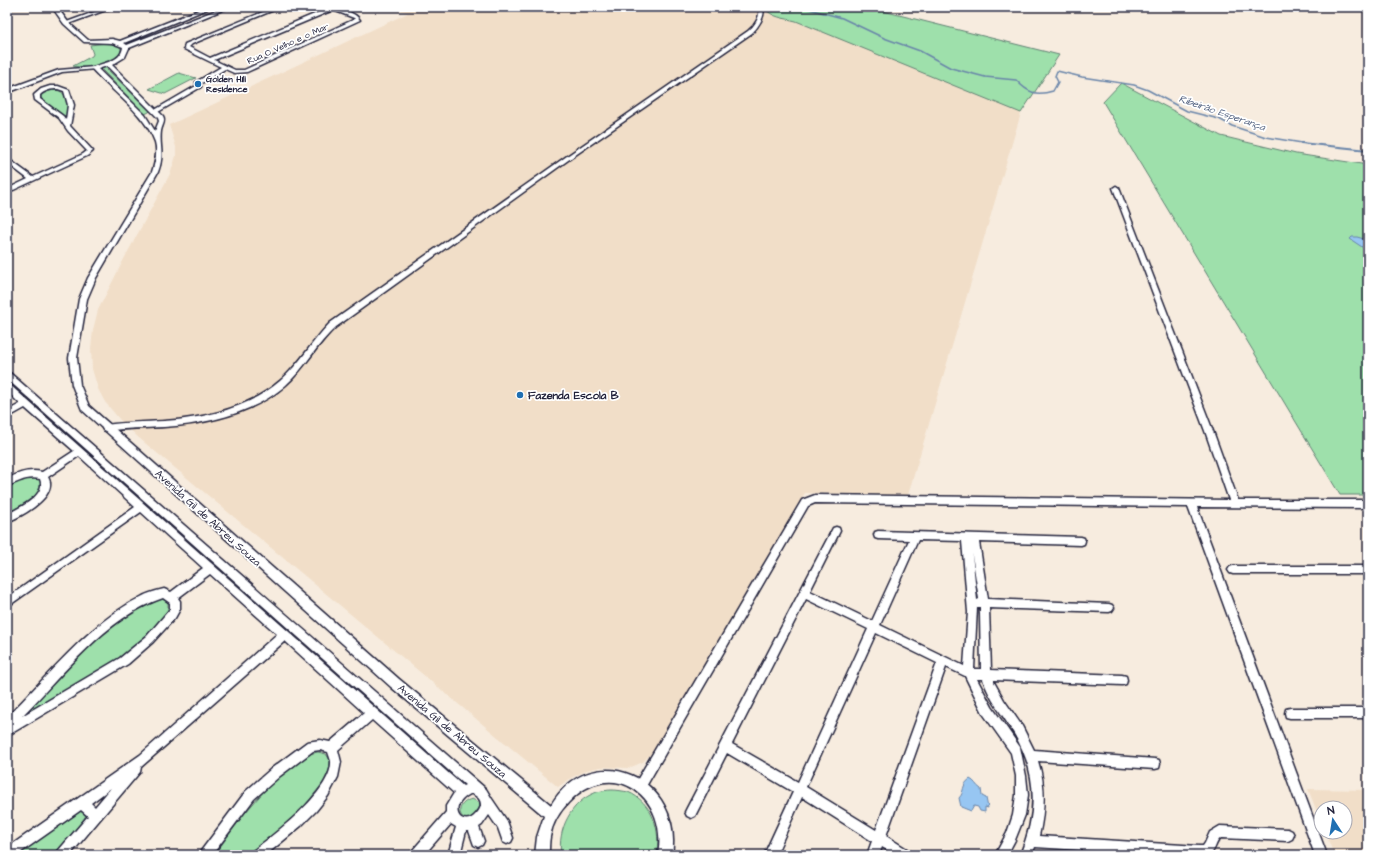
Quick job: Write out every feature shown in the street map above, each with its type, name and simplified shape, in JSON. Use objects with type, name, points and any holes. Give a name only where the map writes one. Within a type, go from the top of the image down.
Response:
[{"type":"street","points":[[54,7],[66,23],[86,41],[91,42],[119,42],[210,7]]},
{"type":"street","points":[[66,23],[112,7]]},
{"type":"street","points":[[126,47],[228,7]]},
{"type":"street","points":[[227,68],[187,50],[186,47],[190,43],[279,7]]},
{"type":"street","points":[[210,60],[331,7]]},
{"type":"street","name":"Rua O Velho e o Mar","points":[[227,68],[236,72],[245,71],[355,23],[358,19],[331,7]]},
{"type":"street","points":[[106,428],[123,425],[165,424],[209,418],[236,410],[269,393],[285,381],[317,340],[333,325],[569,157],[750,32],[758,23],[762,11],[760,7]]},
{"type":"street","points":[[119,42],[126,47]]},
{"type":"street","points":[[7,91],[54,73],[94,68],[108,64],[122,56],[126,50],[126,47]]},
{"type":"street","points":[[108,64],[156,110]]},
{"type":"street","points":[[94,68],[143,116],[159,143]]},
{"type":"street","points":[[143,116],[180,99],[197,85],[227,68]]},
{"type":"street","points":[[7,191],[85,155],[90,151],[70,130],[68,125],[61,117],[38,100],[38,93],[56,87],[66,90],[71,105],[68,125]]},
{"type":"street","name":"Avenida Gil de Abreu Souza","points":[[156,110],[162,120],[158,129],[160,154],[155,172],[92,278],[83,299],[73,358],[76,385],[85,408],[394,684],[551,813]]},
{"type":"street","points":[[61,117],[70,115]]},
{"type":"street","points":[[7,160],[32,179]]},
{"type":"street","points":[[1116,188],[1209,431],[1234,503]]},
{"type":"street","points":[[7,375],[485,796],[485,812],[477,822],[467,824],[457,822],[452,814]]},
{"type":"street","points":[[7,387],[461,792]]},
{"type":"street","points":[[7,415],[26,404]]},
{"type":"street","points":[[7,483],[25,475],[35,474],[43,476],[79,452]]},
{"type":"street","points":[[7,518],[28,506],[44,491],[46,482],[43,476]]},
{"type":"street","points":[[640,786],[801,510],[808,501],[815,499],[1368,504]]},
{"type":"street","points":[[1191,503],[1321,855]]},
{"type":"street","points":[[7,603],[142,507]]},
{"type":"street","points":[[691,812],[836,531]]},
{"type":"street","points":[[878,535],[970,539],[1081,541]]},
{"type":"street","points":[[770,855],[915,536]]},
{"type":"street","points":[[970,539],[973,602],[969,673],[988,711],[1012,744],[1018,757],[1022,795],[1019,815],[1011,836],[1001,855]]},
{"type":"street","points":[[970,539],[984,604],[987,675],[999,702],[1018,730],[1036,768],[1040,791],[1038,816],[1026,855]]},
{"type":"street","points":[[172,597],[210,568]]},
{"type":"street","points":[[1233,570],[1368,570]]},
{"type":"street","points":[[7,724],[90,640],[119,616],[150,596],[164,593],[172,597],[175,601],[175,609],[172,616],[150,639],[124,661],[7,731]]},
{"type":"street","points":[[804,593],[969,673],[1122,680]]},
{"type":"street","points":[[973,602],[984,604],[1109,608]]},
{"type":"street","points":[[7,855],[144,759],[284,635]]},
{"type":"street","points":[[873,855],[943,660]]},
{"type":"street","points":[[21,711],[27,719]]},
{"type":"street","points":[[332,748],[372,712]]},
{"type":"street","points":[[1290,713],[1368,713]]},
{"type":"street","points":[[205,855],[250,795],[276,772],[303,750],[312,746],[320,745],[332,748],[338,761],[337,768],[334,776],[320,798],[302,819],[257,855]]},
{"type":"street","points":[[725,746],[799,789],[906,855]]},
{"type":"street","points":[[1031,755],[1155,764]]},
{"type":"street","points":[[62,855],[144,759]]},
{"type":"street","points":[[542,855],[544,832],[551,813],[563,796],[579,784],[596,777],[614,776],[632,781],[640,786],[647,791],[659,806],[666,825],[667,846],[665,855]]},
{"type":"street","points":[[416,855],[452,814],[453,802],[461,792],[474,788],[480,790]]},
{"type":"street","points":[[486,801],[503,824],[507,838]]},
{"type":"street","points":[[82,803],[96,815]]},
{"type":"street","points":[[467,824],[478,841]]},
{"type":"street","points":[[454,855],[467,824]]},
{"type":"street","points":[[1031,841],[1206,852],[1211,848],[1214,836],[1220,832],[1288,835]]},
{"type":"shaded area","name":"Fazenda Escola B","points":[[392,7],[867,7],[1059,55],[1021,113],[908,495],[805,493],[656,749],[643,762],[629,768],[601,767],[587,770],[558,787],[139,438],[120,420],[105,402],[98,389],[92,369],[91,348],[93,330],[98,310],[170,174],[176,156],[176,147],[169,125],[408,13]]},
{"type":"shaded area","points":[[1308,789],[1368,790],[1368,855],[1334,855],[1328,840],[1353,840],[1353,800],[1313,800],[1313,802]]},
{"type":"green space","points":[[764,7],[867,7],[1059,55],[1021,113],[796,21],[774,15],[767,11]]},
{"type":"green space","points":[[107,43],[117,45],[121,48],[120,55],[109,61],[91,67],[73,66],[92,56],[93,54],[90,45]]},
{"type":"green space","points":[[105,67],[150,111],[149,112],[145,114],[100,68]]},
{"type":"green space","points":[[179,73],[196,78],[165,94],[149,89]]},
{"type":"green space","points":[[1121,83],[1221,136],[1296,154],[1368,165],[1368,495],[1340,495],[1103,102]]},
{"type":"green space","points":[[49,90],[55,90],[63,93],[67,100],[67,115],[64,116],[41,99],[41,94]]},
{"type":"green space","points":[[27,476],[36,476],[41,484],[41,488],[33,497],[7,514],[7,486]]},
{"type":"green space","points":[[162,599],[168,602],[168,615],[123,657],[28,715],[26,712],[30,706],[94,640],[135,608],[149,601]]},
{"type":"green space","points":[[318,752],[326,754],[330,760],[330,768],[323,783],[294,819],[250,855],[214,855],[245,813],[272,782],[309,754]]},
{"type":"green space","points":[[612,790],[628,792],[643,803],[649,810],[658,836],[656,855],[561,855],[561,836],[564,826],[573,809],[588,796],[597,792]]},
{"type":"green space","points":[[472,799],[480,803],[481,810],[468,821],[461,815],[460,809],[464,803]]},
{"type":"green space","points":[[82,810],[88,812],[54,855],[15,855]]},
{"type":"water","points":[[1352,237],[1368,240],[1368,251],[1350,239]]},
{"type":"water","points":[[970,779],[981,789],[982,796],[986,798],[988,808],[985,807],[985,812],[980,811],[978,807],[974,806],[971,811],[961,807],[959,798],[965,784]]},
{"type":"waterway","name":"Ribeirão Esperança","points":[[802,7],[842,18],[884,38],[920,51],[951,68],[985,77],[1016,80],[1028,91],[1037,93],[1053,91],[1058,82],[1055,76],[1057,71],[1082,77],[1134,85],[1148,90],[1187,111],[1219,119],[1232,126],[1266,137],[1304,143]]},
{"type":"waterway","name":"Ribeirão Esperança","points":[[1304,143],[1368,150]]},
{"type":"waterway","name":"Ribeirão Esperança","points":[[1304,143],[1308,144]]},
{"type":"tunnel","points":[[198,87],[203,84]]},
{"type":"place","name":"Golden Hill Residence","points":[[198,84]]},
{"type":"place","name":"Fazenda Escola B","points":[[520,395]]}]
